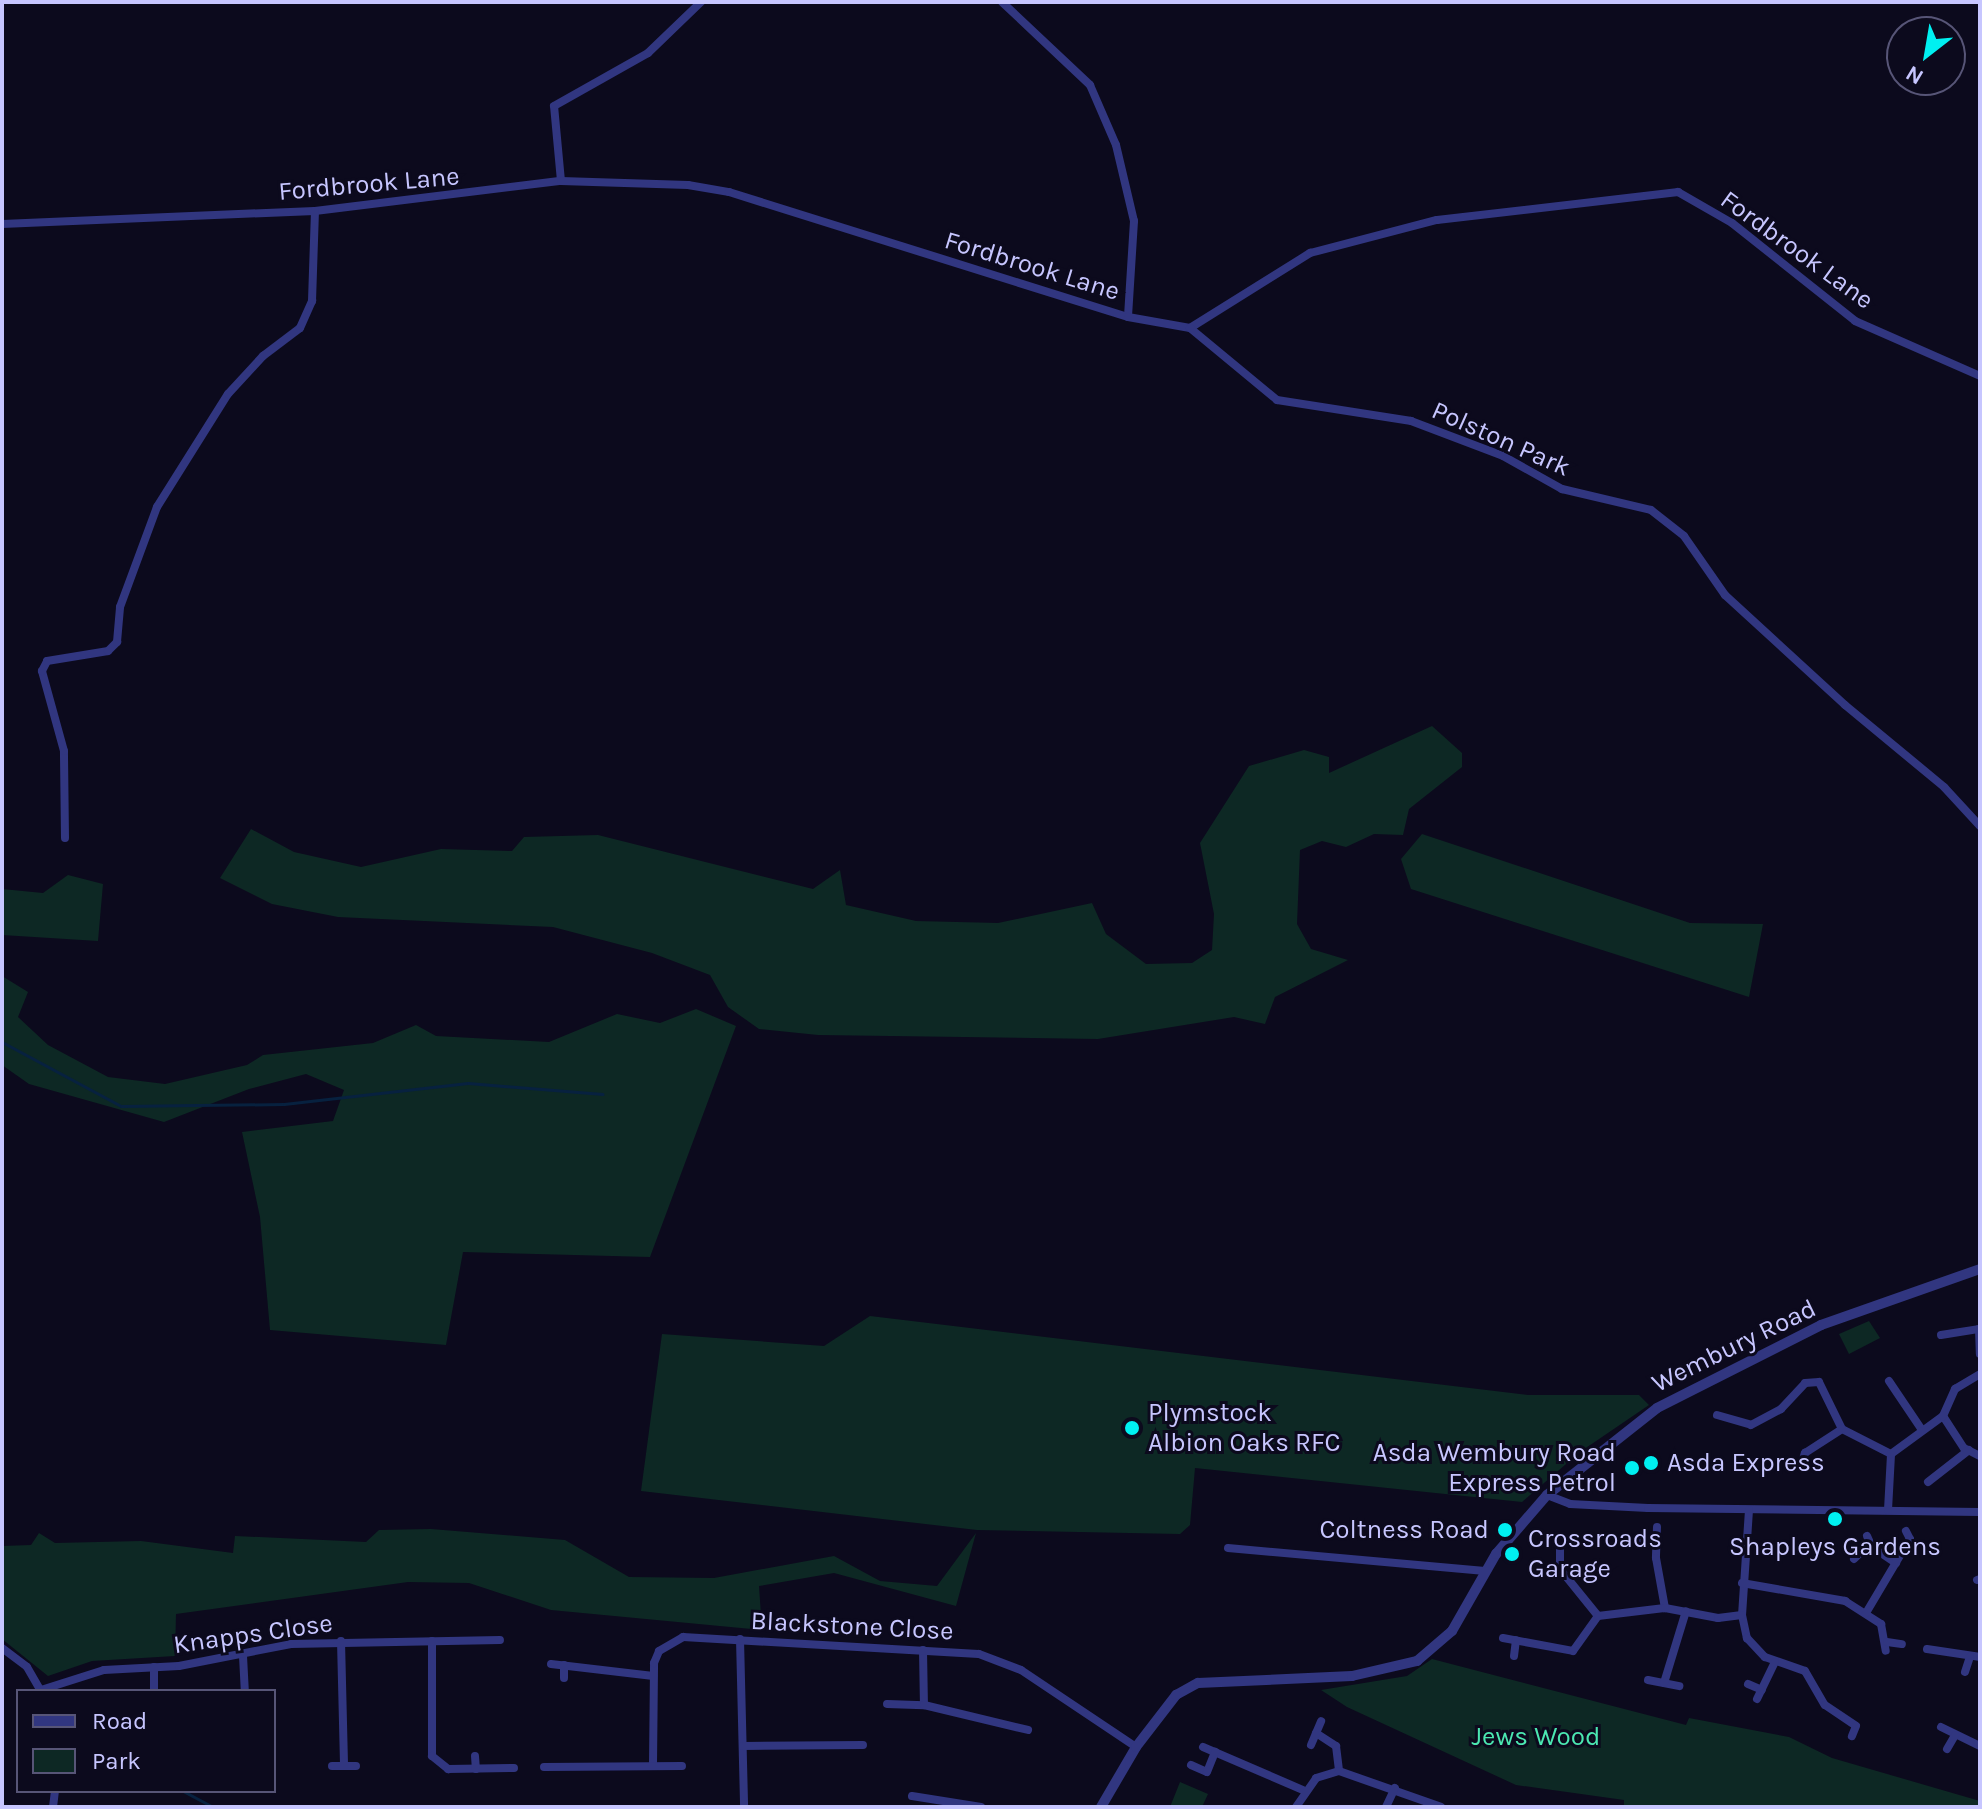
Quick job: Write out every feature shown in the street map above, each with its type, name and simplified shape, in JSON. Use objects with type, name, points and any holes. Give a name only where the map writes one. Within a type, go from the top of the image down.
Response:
[{"type":"street","points":[[561,181],[554,106],[648,53],[701,2]]},
{"type":"street","points":[[1002,2],[1090,85],[1116,145],[1134,221],[1128,317]]},
{"type":"street","name":"Fordbrook Lane","points":[[2,224],[315,211],[561,181],[637,181],[729,192],[1128,317],[1190,328],[1310,253],[1437,220],[1678,192],[1732,223],[1855,321],[1980,376]]},
{"type":"street","points":[[65,838],[64,751],[42,671],[47,661],[108,651],[117,642],[120,607],[157,507],[228,394],[263,356],[300,328],[312,301],[315,211]]},
{"type":"street","name":"Polston Park","points":[[1190,328],[1277,400],[1411,421],[1503,456],[1562,489],[1651,510],[1684,536],[1725,595],[1845,705],[1944,787],[1980,826]]},
{"type":"street","name":"Wembury Road","points":[[1101,1807],[1136,1747],[1166,1705],[1198,1683],[1352,1676],[1417,1661],[1452,1631],[1485,1571],[1547,1495],[1657,1408],[1704,1380],[1821,1325],[1980,1269]]},
{"type":"street","points":[[1941,1335],[1979,1329],[1980,1354]]},
{"type":"street","points":[[1888,1510],[1891,1454],[1943,1416],[1955,1389],[1980,1374]]},
{"type":"street","points":[[1717,1415],[1751,1425],[1781,1409],[1812,1381],[1823,1385],[1842,1429],[1891,1454]]},
{"type":"street","points":[[1889,1381],[1922,1430]]},
{"type":"street","points":[[1943,1416],[1969,1450],[1980,1456]]},
{"type":"street","points":[[1801,1465],[1805,1453],[1842,1429]]},
{"type":"street","points":[[1928,1482],[1969,1450]]},
{"type":"street","points":[[1547,1495],[1587,1506],[1980,1512]]},
{"type":"street","points":[[1749,1510],[1742,1583],[1742,1615],[1747,1638],[1775,1662],[1805,1671],[1825,1705],[1856,1726],[1852,1736]]},
{"type":"street","points":[[1657,1527],[1655,1544],[1665,1608]]},
{"type":"street","points":[[1866,1613],[1910,1539],[1906,1531]]},
{"type":"street","points":[[1854,1559],[1868,1539],[1896,1563]]},
{"type":"street","points":[[1634,1542],[1655,1544]]},
{"type":"street","points":[[1228,1548],[1485,1571]]},
{"type":"street","points":[[1560,1548],[1559,1565],[1598,1616]]},
{"type":"street","points":[[1547,1566],[1559,1565]]},
{"type":"street","points":[[1889,1574],[1898,1580]]},
{"type":"street","points":[[1742,1583],[1829,1596],[1866,1613],[1881,1624],[1887,1646],[1902,1644]]},
{"type":"street","points":[[1503,1638],[1573,1651],[1598,1616],[1665,1608],[1718,1618],[1742,1615]]},
{"type":"street","points":[[1664,1683],[1686,1611]]},
{"type":"street","name":"Blackstone Close","points":[[653,1764],[653,1676],[659,1651],[670,1641],[683,1637],[923,1650],[999,1659],[1136,1747]]},
{"type":"street","points":[[740,1639],[744,1807]]},
{"type":"street","name":"Knapps Close","points":[[44,1689],[104,1670],[243,1656],[291,1644],[432,1641],[474,1645],[500,1640]]},
{"type":"street","points":[[1514,1656],[1516,1640]]},
{"type":"street","points":[[341,1641],[344,1766]]},
{"type":"street","points":[[432,1641],[432,1756],[448,1769],[514,1768]]},
{"type":"street","points":[[2,1648],[27,1667],[40,1689]]},
{"type":"street","points":[[1927,1649],[1980,1657]]},
{"type":"street","points":[[923,1650],[924,1705]]},
{"type":"street","points":[[243,1656],[245,1689]]},
{"type":"street","points":[[1965,1672],[1970,1657]]},
{"type":"street","points":[[1748,1684],[1760,1695],[1775,1662]]},
{"type":"street","points":[[551,1664],[653,1676]]},
{"type":"street","points":[[564,1665],[564,1678]]},
{"type":"street","points":[[154,1667],[154,1689]]},
{"type":"street","points":[[1648,1680],[1679,1686]]},
{"type":"street","points":[[887,1704],[924,1705],[1028,1730]]},
{"type":"street","points":[[987,1720],[989,1708]]},
{"type":"street","points":[[1311,1745],[1321,1721]]},
{"type":"street","points":[[1941,1727],[1980,1746]]},
{"type":"street","points":[[1316,1733],[1336,1746],[1339,1771]]},
{"type":"street","points":[[1947,1749],[1955,1735]]},
{"type":"street","points":[[846,1745],[847,1757]]},
{"type":"street","points":[[743,1746],[863,1745]]},
{"type":"street","points":[[1203,1747],[1303,1790]]},
{"type":"street","points":[[1191,1765],[1207,1772],[1215,1752]]},
{"type":"street","points":[[475,1756],[476,1769]]},
{"type":"street","points":[[332,1766],[356,1766]]},
{"type":"street","points":[[575,1766],[576,1779]]},
{"type":"street","points":[[544,1767],[682,1766]]},
{"type":"street","points":[[1296,1807],[1303,1790],[1328,1772],[1339,1771],[1395,1788],[1441,1807]]},
{"type":"street","points":[[1386,1807],[1395,1788]]},
{"type":"street","points":[[912,1796],[926,1802],[981,1807]]},
{"type":"green space","points":[[1432,726],[1462,753],[1462,767],[1409,809],[1403,835],[1374,834],[1346,847],[1322,841],[1300,850],[1297,924],[1311,949],[1348,960],[1275,997],[1265,1024],[1234,1017],[1098,1039],[818,1035],[759,1029],[728,1007],[710,975],[652,953],[553,927],[338,917],[272,904],[220,878],[251,829],[294,852],[361,867],[441,849],[512,851],[524,837],[598,835],[813,889],[840,870],[846,905],[916,921],[998,923],[1092,903],[1106,934],[1146,964],[1192,963],[1212,950],[1214,914],[1200,843],[1249,766],[1304,750],[1329,757],[1329,773]]},
{"type":"green space","points":[[1422,834],[1690,923],[1763,924],[1749,997],[1411,889],[1401,859]]},
{"type":"green space","points":[[68,875],[103,884],[98,941],[2,935],[2,889],[43,893]]},
{"type":"green space","points":[[2,976],[28,992],[18,1017],[48,1045],[108,1077],[165,1084],[247,1065],[263,1055],[373,1043],[416,1025],[436,1036],[549,1042],[617,1014],[660,1023],[696,1009],[736,1026],[650,1257],[463,1252],[446,1345],[270,1330],[260,1217],[242,1132],[333,1121],[344,1090],[306,1074],[249,1089],[164,1122],[29,1084],[2,1065]]},
{"type":"green space","name":"Plymstock Albion Oaks RFC","points":[[870,1316],[1528,1395],[1639,1395],[1649,1405],[1580,1452],[1522,1502],[1195,1468],[1190,1525],[1180,1534],[977,1530],[641,1491],[662,1334],[824,1346]]},
{"type":"green space","points":[[1869,1321],[1880,1338],[1849,1354],[1839,1334]]},
{"type":"green space","points":[[431,1529],[565,1540],[629,1577],[714,1578],[834,1556],[880,1581],[937,1586],[976,1533],[956,1606],[834,1573],[759,1586],[762,1630],[551,1610],[469,1583],[408,1582],[176,1614],[175,1656],[92,1661],[48,1676],[2,1639],[2,1546],[31,1545],[39,1533],[55,1543],[141,1541],[233,1553],[235,1536],[366,1542],[379,1530]]},
{"type":"green space","name":"Jews Wood","points":[[1432,1659],[1686,1725],[1689,1718],[1789,1737],[1832,1758],[1980,1801],[1980,1807],[1624,1807],[1624,1800],[1516,1785],[1347,1707],[1321,1690],[1407,1676]]},
{"type":"green space","points":[[1180,1782],[1208,1794],[1202,1807],[1170,1807]]},
{"type":"waterway","points":[[2,1042],[121,1106],[284,1104],[468,1083],[603,1094]]},
{"type":"waterway","points":[[187,1793],[213,1807]]},
{"type":"place","name":"Plymstock Albion Oaks RFC","points":[[1132,1428]]},
{"type":"place","name":"Asda Express","points":[[1651,1463]]},
{"type":"place","name":"Asda Wembury Road Express Petrol","points":[[1632,1468]]},
{"type":"place","name":"Shapleys Gardens","points":[[1835,1519]]},
{"type":"place","name":"Coltness Road","points":[[1505,1530]]},
{"type":"place","name":"Crossroads Garage","points":[[1512,1554]]}]
